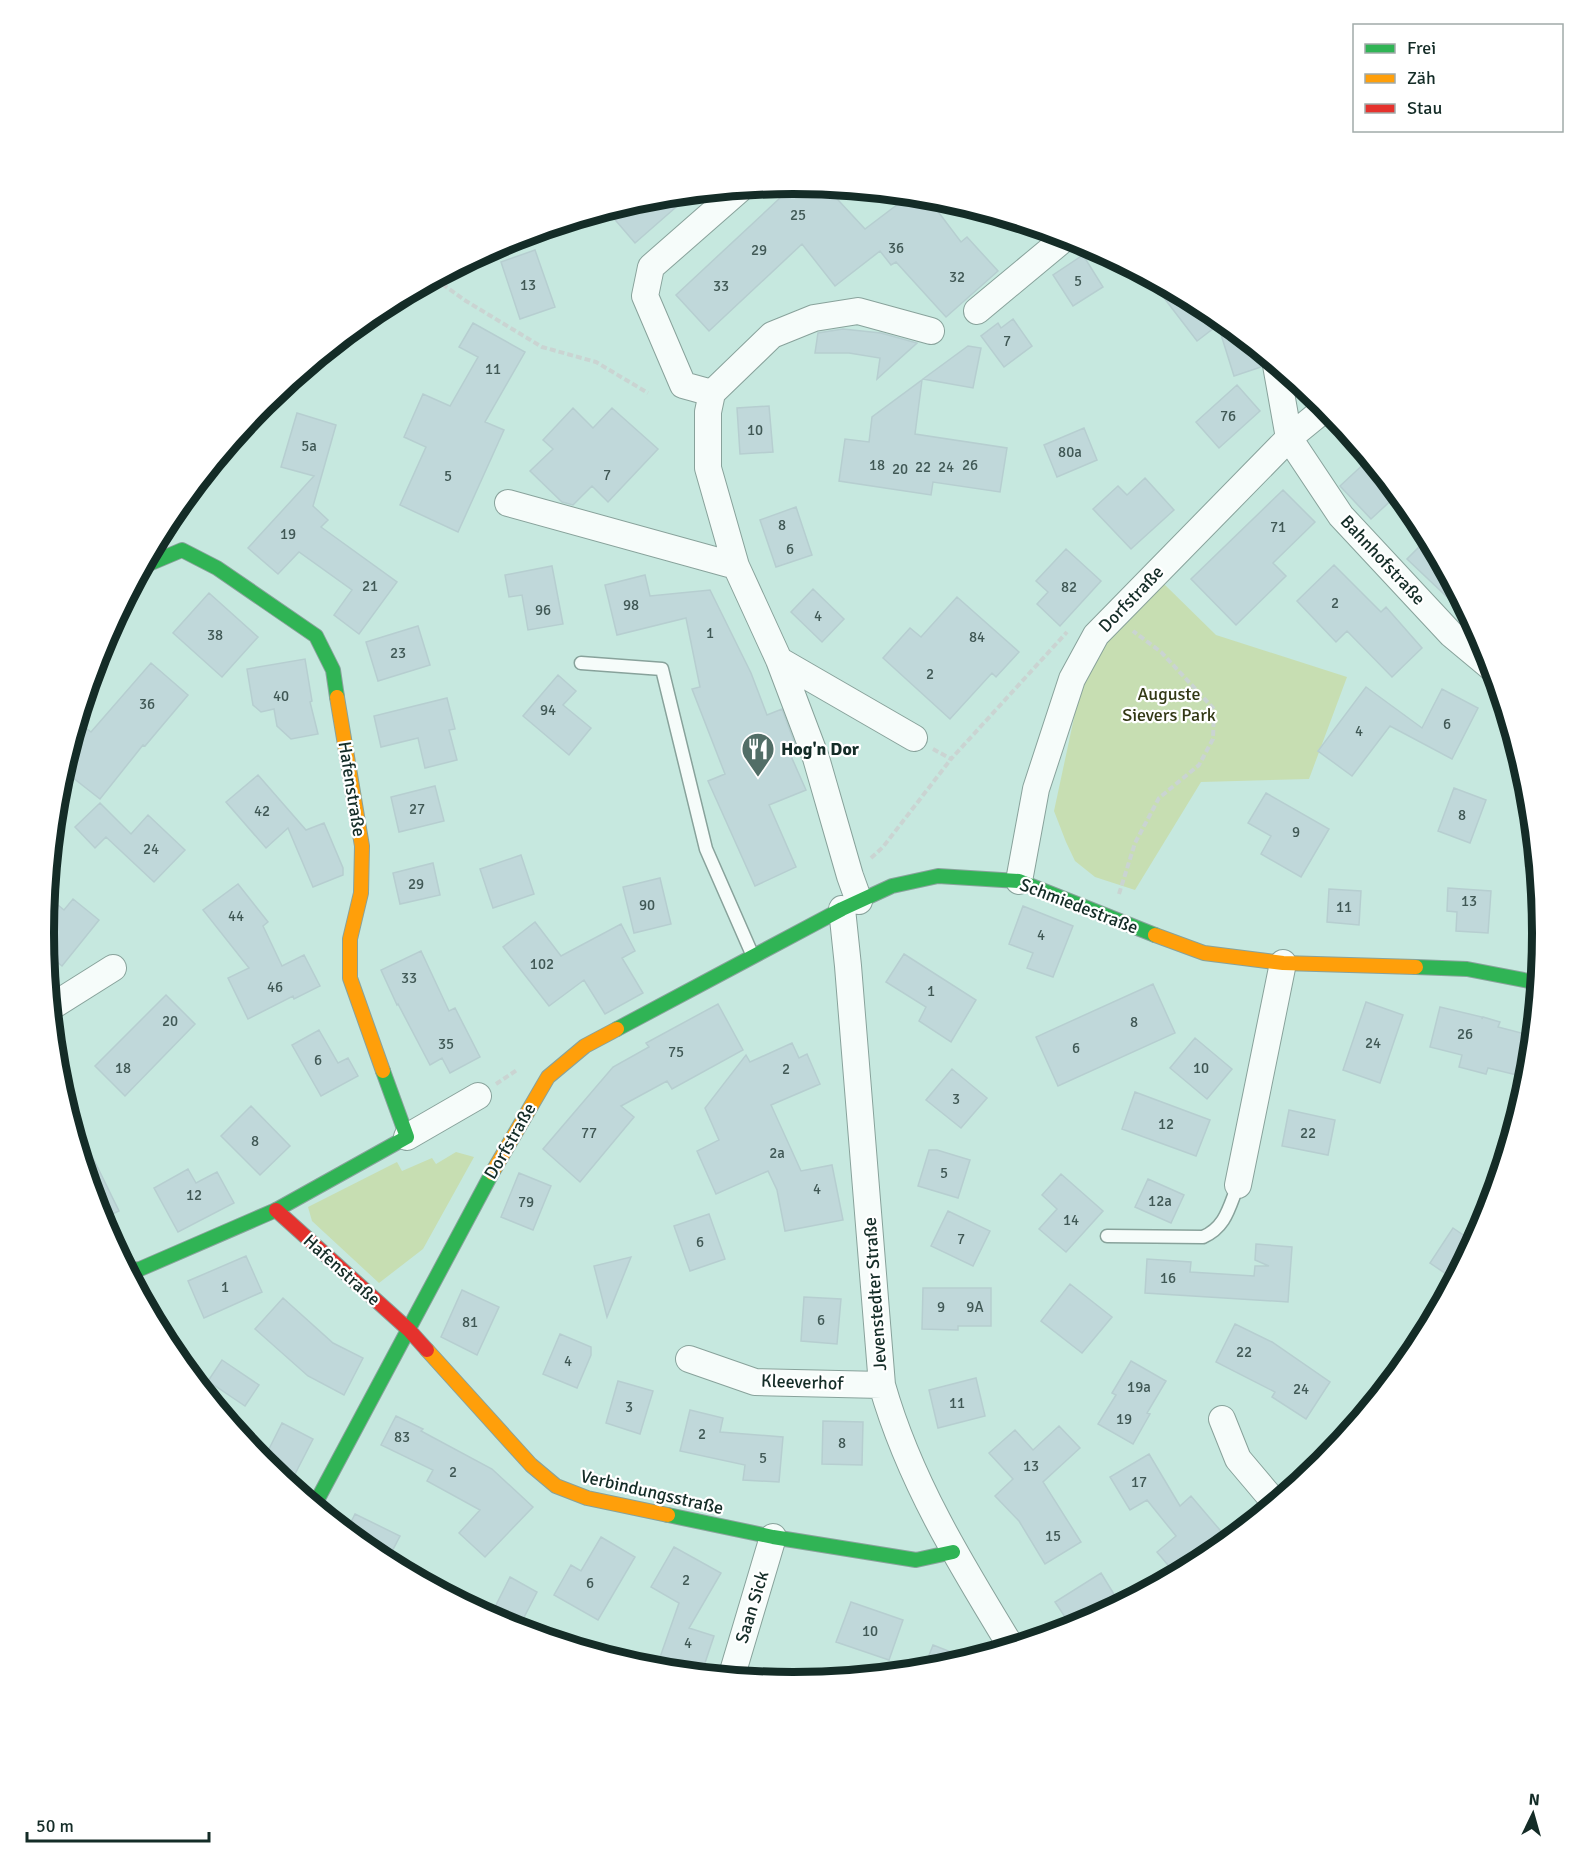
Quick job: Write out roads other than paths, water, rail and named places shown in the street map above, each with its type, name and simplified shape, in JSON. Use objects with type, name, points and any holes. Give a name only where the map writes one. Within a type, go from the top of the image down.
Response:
[{"type":"street","points":[[712,393],[682,385],[645,296],[651,267],[730,198]]},
{"type":"street","points":[[977,311],[1058,244]]},
{"type":"street","points":[[851,905],[850,876],[816,758],[779,660],[736,566],[708,468],[708,412],[712,393],[772,335],[814,318],[858,311],[931,331]]},
{"type":"street","points":[[1278,375],[1290,438]]},
{"type":"street","name":"Dorfstraße","points":[[1019,881],[1036,789],[1072,680],[1096,635],[1290,438],[1319,414]]},
{"type":"street","name":"Bahnhofstraße","points":[[1290,438],[1341,516],[1451,634],[1480,658]]},
{"type":"street","points":[[508,503],[736,566]]},
{"type":"street","name":"Hafenstraße","points":[[154,562],[183,550],[217,568],[316,636],[333,670],[362,846],[361,893],[350,939],[350,978],[407,1137]]},
{"type":"street","points":[[779,660],[914,738]]},
{"type":"street","name":"Schmiedestraße","points":[[851,905],[892,886],[938,876],[1019,881],[1111,919],[1204,953],[1282,963],[1467,969],[1531,981]]},
{"type":"street","name":"Dorfstraße","points":[[317,1500],[474,1204],[548,1077],[585,1046],[851,905]]},
{"type":"street","name":"Jevenstedter Straße","points":[[851,905],[849,978],[882,1385],[892,1422],[913,1473],[953,1552],[1008,1641]]},
{"type":"street","points":[[1238,1185],[1282,963]]},
{"type":"street","points":[[58,1003],[113,968]]},
{"type":"street","points":[[135,1270],[276,1210],[478,1096]]},
{"type":"street","name":"Hafenstraße","points":[[276,1210],[408,1329]]},
{"type":"street","name":"Verbindungsstraße","points":[[408,1329],[531,1465],[556,1486],[587,1498],[773,1537],[916,1560],[953,1552]]},
{"type":"street","name":"Kleeverhof","points":[[689,1359],[755,1382],[882,1385]]},
{"type":"street","points":[[1222,1419],[1238,1459],[1271,1498]]},
{"type":"street","name":"Saan Sick","points":[[733,1671],[773,1537]]},
{"type":"lane","points":[[580,663],[662,669],[706,849],[753,955]]},
{"type":"lane","points":[[1107,1236],[1203,1237],[1215,1232],[1223,1221],[1238,1185]]},
{"type":"place","name":"Hog'n Dor","points":[[758,778]]},
{"type":"park label","name":"Auguste Sievers Park","points":[[1169,704]]}]
